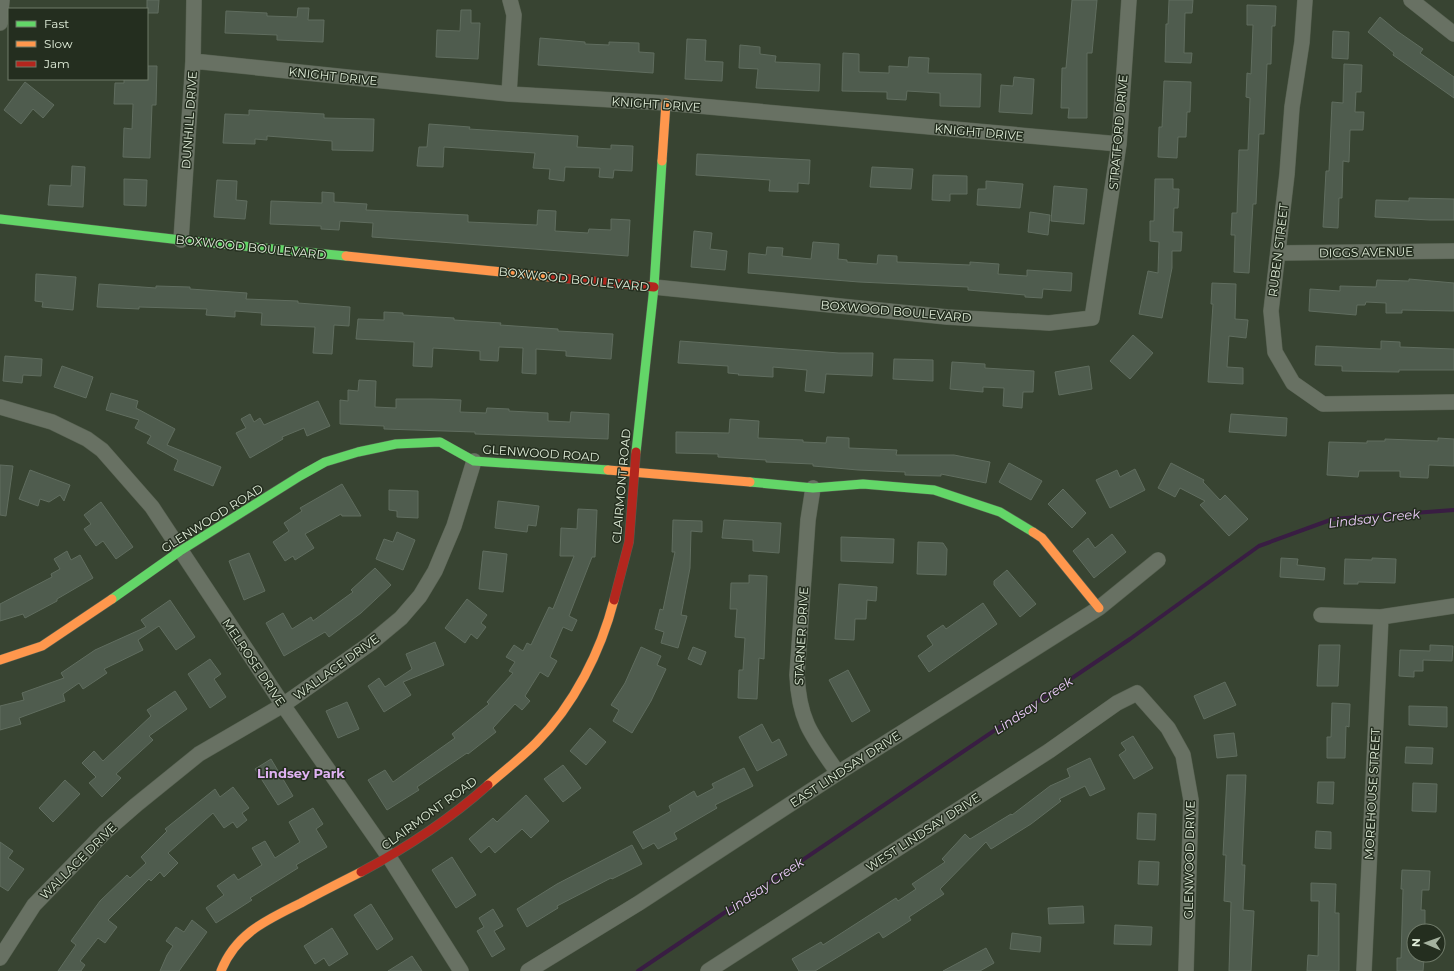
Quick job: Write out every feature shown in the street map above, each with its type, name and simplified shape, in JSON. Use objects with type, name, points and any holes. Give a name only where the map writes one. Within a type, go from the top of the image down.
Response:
[{"type":"street","points":[[0,23],[2,0]]},
{"type":"street","name":"DUNHILL DRIVE","points":[[181,240],[193,61],[194,0]]},
{"type":"street","points":[[509,94],[514,15],[510,0]]},
{"type":"street","name":"STRATFORD DRIVE","points":[[1101,263],[1119,144],[1129,0]]},
{"type":"street","name":"RUBEN STREET","points":[[1305,0],[1302,42],[1292,107],[1287,174],[1271,311],[1275,352],[1293,382],[1323,404],[1454,402]]},
{"type":"street","points":[[1411,0],[1454,34]]},
{"type":"street","name":"KNIGHT DRIVE","points":[[193,61],[509,94],[666,104],[1119,144]]},
{"type":"street","name":"CLAIRMONT ROAD","points":[[221,971],[231,951],[243,937],[258,925],[389,858],[470,801],[536,743],[565,709],[587,670],[610,616],[629,542],[634,472],[654,287],[666,104]]},
{"type":"street","name":"BOXWOOD BOULEVARD","points":[[0,219],[181,240],[654,287],[946,318],[1049,323],[1092,318],[1101,263]]},
{"type":"street","name":"DIGGS AVENUE","points":[[1278,253],[1454,251]]},
{"type":"street","name":"MELROSE DRIVE","points":[[0,407],[34,416],[70,429],[102,450],[152,507],[283,705],[389,858],[461,971]]},
{"type":"street","name":"GLENWOOD ROAD","points":[[0,660],[42,646],[180,551],[325,462],[358,452],[396,444],[440,442],[474,461],[634,472],[813,488],[863,484],[934,490],[1000,512],[1042,538],[1099,608]]},
{"type":"street","name":"WALLACE DRIVE","points":[[0,958],[34,905],[105,832],[199,754],[283,705],[371,643],[401,618],[420,596],[435,571],[454,526],[474,461]]},
{"type":"street","name":"STARNER DRIVE","points":[[813,488],[808,527],[797,674],[798,693],[802,712],[811,734],[838,772]]},
{"type":"street","name":"EAST LINDSAY DRIVE","points":[[528,971],[639,902],[838,772],[1099,608],[1158,560]]},
{"type":"street","points":[[1321,615],[1381,617],[1454,606]]},
{"type":"street","name":"MOREHOUSE STREET","points":[[1364,971],[1381,617]]},
{"type":"street","name":"WEST LINDSAY DRIVE","points":[[708,971],[1049,751],[1117,703],[1137,693]]},
{"type":"street","name":"GLENWOOD DRIVE","points":[[1137,693],[1168,728],[1183,755],[1191,800],[1186,971]]},
{"type":"building","points":[[147,0],[159,0],[158,13],[148,13]]},
{"type":"building","points":[[1072,0],[1097,0],[1092,53],[1087,53],[1087,118],[1068,118],[1069,108],[1061,108],[1062,68],[1066,68]]},
{"type":"building","points":[[1169,0],[1193,0],[1192,13],[1185,13],[1184,53],[1192,53],[1191,63],[1165,62],[1166,24],[1168,24]]},
{"type":"building","points":[[1247,5],[1276,6],[1275,26],[1272,26],[1271,64],[1267,64],[1264,134],[1259,134],[1256,204],[1253,204],[1249,273],[1234,272],[1235,235],[1231,235],[1232,213],[1237,213],[1239,150],[1248,150],[1250,98],[1246,97],[1247,73],[1251,74],[1253,25],[1247,25]]},
{"type":"building","points":[[298,8],[309,8],[308,20],[324,20],[323,42],[277,40],[277,35],[225,33],[226,11],[267,13],[267,16],[297,17]]},
{"type":"building","points":[[461,10],[471,10],[471,23],[480,23],[478,59],[436,57],[437,30],[460,31]]},
{"type":"building","points":[[1380,17],[1423,49],[1420,53],[1454,77],[1454,98],[1393,55],[1394,53],[1368,32]]},
{"type":"building","points":[[1333,31],[1349,32],[1348,59],[1332,58]]},
{"type":"building","points":[[540,38],[585,42],[585,44],[609,45],[609,42],[639,43],[639,52],[654,53],[653,73],[538,65]]},
{"type":"building","points":[[687,39],[706,40],[705,61],[723,62],[722,81],[685,79]]},
{"type":"building","points":[[740,45],[760,47],[760,54],[776,56],[775,62],[820,64],[819,91],[756,88],[758,69],[739,68]]},
{"type":"building","points":[[843,53],[859,54],[859,72],[889,73],[889,66],[908,67],[909,57],[929,58],[928,73],[981,74],[980,107],[940,106],[940,93],[907,91],[906,100],[887,99],[887,92],[842,91]]},
{"type":"building","points":[[1344,64],[1362,65],[1361,92],[1356,92],[1355,112],[1364,112],[1363,130],[1350,130],[1349,162],[1343,161],[1342,198],[1339,198],[1338,228],[1323,227],[1326,171],[1329,171],[1332,102],[1343,103]]},
{"type":"building","points":[[148,66],[157,66],[156,105],[152,105],[150,158],[123,157],[124,128],[132,129],[133,104],[114,104],[115,83],[124,83],[124,80],[148,80]]},
{"type":"building","points":[[1014,77],[1034,79],[1032,114],[999,112],[1001,85],[1013,86]]},
{"type":"building","points":[[1164,81],[1191,82],[1190,112],[1187,112],[1186,137],[1178,137],[1177,158],[1158,157],[1159,127],[1162,127]]},
{"type":"building","points":[[25,82],[54,105],[43,118],[33,109],[21,124],[4,110]]},
{"type":"building","points":[[249,110],[324,114],[324,118],[374,119],[373,151],[332,150],[332,141],[267,136],[267,140],[255,139],[255,144],[223,143],[225,114],[249,115]]},
{"type":"building","points":[[429,124],[470,127],[469,129],[578,136],[577,147],[611,149],[611,145],[633,146],[632,171],[614,170],[613,178],[599,177],[600,168],[565,167],[564,181],[549,179],[550,169],[533,168],[535,153],[444,147],[443,167],[417,166],[419,147],[427,147]]},
{"type":"building","points":[[697,154],[810,160],[809,184],[798,183],[798,192],[769,191],[770,180],[696,175]]},
{"type":"building","points":[[72,166],[85,167],[83,207],[48,205],[50,185],[71,186]]},
{"type":"building","points":[[872,167],[913,169],[911,189],[870,187]]},
{"type":"building","points":[[933,175],[967,176],[967,194],[950,194],[950,201],[932,200]]},
{"type":"building","points":[[124,179],[147,180],[146,206],[124,205]]},
{"type":"building","points":[[1155,179],[1173,179],[1173,189],[1179,189],[1178,208],[1174,208],[1173,232],[1182,232],[1181,251],[1172,251],[1172,268],[1162,318],[1139,314],[1148,271],[1158,273],[1159,242],[1150,241],[1150,221],[1154,221]]},
{"type":"building","points":[[217,180],[237,181],[236,200],[247,201],[245,219],[214,217]]},
{"type":"building","points":[[986,181],[1023,184],[1020,208],[977,205],[978,189],[986,189]]},
{"type":"building","points":[[1054,186],[1087,189],[1084,224],[1051,221]]},
{"type":"building","points":[[322,192],[334,193],[334,202],[367,204],[366,210],[468,215],[468,222],[537,225],[538,210],[556,211],[555,231],[588,233],[589,229],[611,230],[611,219],[630,220],[628,256],[372,237],[373,223],[340,221],[339,230],[321,229],[321,226],[270,224],[271,201],[322,203]]},
{"type":"building","points":[[1409,198],[1454,199],[1454,220],[1375,217],[1376,200],[1409,201]]},
{"type":"building","points":[[1030,212],[1050,215],[1048,235],[1028,232]]},
{"type":"building","points":[[694,231],[712,233],[710,249],[727,251],[725,270],[691,267]]},
{"type":"building","points":[[813,242],[839,244],[838,259],[847,260],[847,262],[877,264],[878,255],[897,256],[897,262],[970,265],[970,262],[999,264],[998,274],[1027,276],[1027,270],[1072,273],[1071,291],[1043,289],[1042,298],[968,290],[968,287],[859,282],[748,273],[749,253],[766,255],[767,247],[783,248],[782,256],[811,259]]},
{"type":"building","points":[[36,274],[76,277],[73,310],[42,307],[43,302],[35,301]]},
{"type":"building","points":[[1409,279],[1454,283],[1454,311],[1402,310],[1402,313],[1386,313],[1386,303],[1366,302],[1365,305],[1357,305],[1356,315],[1309,311],[1310,289],[1340,291],[1340,286],[1376,287],[1377,280],[1409,281]]},
{"type":"building","points":[[1212,283],[1236,284],[1235,319],[1248,320],[1246,338],[1229,336],[1227,367],[1243,368],[1243,384],[1208,382],[1213,304],[1211,304]]},
{"type":"building","points":[[99,284],[156,288],[156,286],[190,287],[190,289],[247,293],[246,299],[298,301],[298,303],[350,307],[349,326],[334,325],[332,354],[313,353],[315,327],[261,325],[262,313],[235,311],[235,317],[206,315],[207,309],[139,307],[139,309],[97,307]]},
{"type":"building","points":[[384,312],[403,313],[403,315],[454,318],[454,320],[501,323],[500,325],[558,329],[558,331],[613,334],[611,359],[566,356],[566,351],[536,349],[536,374],[522,373],[523,348],[499,347],[498,361],[480,360],[480,351],[433,348],[432,367],[413,366],[414,342],[356,339],[358,319],[384,320]]},
{"type":"building","points":[[1133,335],[1153,353],[1130,379],[1110,361]]},
{"type":"building","points":[[680,341],[839,353],[873,353],[872,376],[826,374],[824,393],[805,391],[807,370],[773,367],[773,377],[728,373],[728,366],[678,363]]},
{"type":"building","points":[[1381,341],[1400,342],[1400,347],[1454,349],[1454,370],[1399,370],[1399,372],[1342,371],[1342,366],[1315,365],[1316,346],[1381,349]]},
{"type":"building","points":[[5,356],[42,359],[41,376],[23,375],[22,383],[3,381]]},
{"type":"building","points":[[894,359],[933,360],[933,381],[893,379]]},
{"type":"building","points":[[952,362],[985,364],[985,368],[1034,371],[1033,392],[1023,392],[1022,408],[1003,406],[1004,388],[983,387],[983,392],[950,389]]},
{"type":"building","points":[[62,366],[93,377],[86,398],[54,387]]},
{"type":"building","points":[[1089,366],[1092,389],[1059,395],[1055,372]]},
{"type":"building","points":[[359,380],[376,381],[375,407],[396,408],[396,399],[432,399],[461,400],[460,412],[486,413],[487,408],[548,413],[548,421],[570,422],[571,412],[609,414],[608,439],[384,429],[384,426],[340,424],[340,400],[348,401],[348,390],[358,391]]},
{"type":"building","points":[[111,393],[138,401],[136,408],[175,429],[167,445],[221,467],[213,486],[174,470],[178,460],[147,443],[151,436],[135,428],[139,420],[106,410]]},
{"type":"building","points":[[318,401],[330,426],[307,436],[304,428],[282,437],[283,439],[250,458],[236,433],[246,428],[241,419],[250,414],[254,422],[260,418],[264,425]]},
{"type":"building","points":[[1231,414],[1287,418],[1286,436],[1229,432]]},
{"type":"building","points":[[730,419],[759,421],[758,438],[803,440],[803,442],[826,443],[827,437],[849,438],[849,448],[897,450],[896,455],[954,455],[990,462],[986,483],[941,474],[941,476],[905,475],[905,472],[858,470],[813,466],[813,464],[766,462],[766,460],[718,457],[718,454],[676,453],[676,432],[729,433]]},
{"type":"building","points":[[1438,438],[1454,439],[1454,466],[1429,465],[1428,478],[1400,477],[1400,471],[1359,471],[1358,477],[1327,475],[1329,442],[1367,443],[1367,441],[1385,441],[1385,439],[1438,441]]},
{"type":"building","points":[[1009,463],[1042,481],[1031,500],[999,482]]},
{"type":"building","points":[[1171,463],[1204,480],[1203,482],[1220,500],[1225,495],[1248,519],[1229,536],[1200,505],[1205,501],[1180,488],[1175,497],[1158,488]]},
{"type":"building","points":[[0,465],[13,466],[6,516],[0,515]]},
{"type":"building","points":[[1135,469],[1145,490],[1110,508],[1096,480],[1117,470],[1120,477]]},
{"type":"building","points":[[30,470],[70,485],[64,501],[60,495],[49,502],[40,499],[38,506],[19,499]]},
{"type":"building","points":[[342,484],[361,516],[342,516],[341,514],[305,534],[314,548],[295,560],[293,556],[285,561],[273,542],[289,531],[284,523],[302,511],[300,508]]},
{"type":"building","points":[[1063,489],[1086,513],[1072,528],[1048,504]]},
{"type":"building","points":[[389,490],[418,491],[418,518],[397,517],[397,511],[389,510]]},
{"type":"building","points":[[498,501],[539,506],[536,526],[528,525],[527,532],[495,528]]},
{"type":"building","points":[[101,502],[133,547],[116,559],[103,541],[96,546],[84,529],[91,524],[84,515]]},
{"type":"building","points":[[578,509],[597,510],[595,557],[592,557],[569,616],[577,620],[572,631],[563,627],[550,657],[557,661],[548,677],[540,672],[525,696],[530,701],[522,710],[515,704],[493,728],[496,732],[468,754],[467,753],[417,787],[419,790],[387,810],[368,780],[385,770],[393,782],[455,738],[452,734],[489,704],[487,702],[513,673],[509,671],[515,662],[506,657],[514,645],[523,651],[527,643],[531,645],[549,607],[553,609],[574,556],[560,556],[561,528],[577,529]]},
{"type":"building","points":[[673,520],[702,521],[702,532],[691,531],[690,568],[681,615],[687,616],[678,648],[661,643],[664,632],[655,629],[660,609],[663,610],[675,552],[672,552]]},
{"type":"building","points":[[724,520],[781,523],[779,553],[753,551],[753,540],[722,538]]},
{"type":"building","points":[[397,532],[415,540],[403,570],[376,559],[384,539],[393,542]]},
{"type":"building","points":[[1112,534],[1126,552],[1094,578],[1073,551],[1088,538],[1095,548]]},
{"type":"building","points":[[841,537],[894,539],[893,563],[841,561]]},
{"type":"building","points":[[918,542],[943,543],[947,549],[946,575],[917,574]]},
{"type":"building","points":[[67,551],[71,560],[80,555],[93,578],[57,599],[57,601],[25,618],[23,614],[0,621],[0,604],[52,577],[51,574],[60,569],[54,559]]},
{"type":"building","points":[[483,551],[507,554],[503,592],[479,589]]},
{"type":"building","points":[[249,553],[265,591],[244,600],[229,561]]},
{"type":"building","points":[[1281,558],[1298,559],[1297,565],[1325,568],[1324,580],[1280,577]]},
{"type":"building","points":[[1372,558],[1396,559],[1395,583],[1358,582],[1358,584],[1344,584],[1345,559],[1372,560]]},
{"type":"building","points":[[375,568],[391,585],[361,613],[329,637],[325,632],[284,656],[266,623],[283,613],[292,629],[311,617],[313,621],[353,592],[351,590]]},
{"type":"building","points":[[1007,570],[1036,604],[1020,617],[994,585],[994,581]]},
{"type":"building","points":[[749,575],[767,576],[764,659],[759,658],[757,699],[738,698],[739,670],[743,670],[745,638],[735,637],[737,609],[730,609],[731,583],[749,583]]},
{"type":"building","points":[[839,584],[877,587],[876,601],[867,600],[866,619],[855,619],[854,640],[835,639]]},
{"type":"building","points":[[467,599],[487,615],[481,623],[486,627],[477,639],[471,634],[465,643],[445,628]]},
{"type":"building","points":[[170,600],[195,637],[176,650],[159,626],[138,640],[143,650],[104,669],[107,673],[83,689],[79,683],[63,694],[65,701],[19,718],[21,724],[0,730],[0,706],[24,700],[22,693],[64,678],[61,673],[95,650],[146,627],[141,620]]},
{"type":"building","points":[[983,603],[997,624],[929,672],[918,656],[933,645],[927,636],[943,625],[946,629]]},
{"type":"building","points":[[435,642],[444,665],[403,682],[411,695],[384,712],[368,686],[379,678],[385,687],[412,669],[406,654]]},
{"type":"building","points":[[1319,645],[1340,645],[1338,686],[1317,686]]},
{"type":"building","points":[[1430,645],[1453,646],[1452,661],[1423,660],[1423,671],[1414,671],[1414,677],[1399,676],[1400,650],[1430,651]]},
{"type":"building","points":[[641,647],[661,656],[657,665],[666,669],[651,701],[632,733],[613,721],[619,710],[611,705],[625,683]]},
{"type":"building","points":[[693,647],[706,652],[701,665],[688,659]]},
{"type":"building","points":[[210,659],[221,674],[214,679],[226,697],[210,708],[188,674]]},
{"type":"building","points":[[848,670],[870,711],[852,722],[829,680]]},
{"type":"building","points":[[1225,682],[1236,705],[1204,719],[1194,696]]},
{"type":"building","points":[[175,691],[187,709],[149,736],[153,740],[116,774],[121,778],[102,797],[89,783],[96,777],[82,763],[94,751],[103,761],[151,716],[147,710]]},
{"type":"building","points":[[347,702],[359,729],[338,738],[326,711]]},
{"type":"building","points":[[1332,703],[1350,704],[1349,727],[1346,726],[1345,758],[1327,758],[1327,737],[1331,737]]},
{"type":"building","points":[[1409,706],[1447,707],[1447,727],[1409,725]]},
{"type":"building","points":[[762,724],[772,743],[779,739],[787,755],[757,771],[739,737]]},
{"type":"building","points":[[590,728],[606,742],[586,765],[570,751]]},
{"type":"building","points":[[1234,733],[1237,756],[1217,758],[1214,735]]},
{"type":"building","points":[[1133,736],[1153,768],[1134,779],[1119,755],[1126,750],[1121,743]]},
{"type":"building","points":[[1406,747],[1433,748],[1432,764],[1405,763]]},
{"type":"building","points":[[1090,758],[1105,789],[1090,796],[1085,786],[1059,799],[1061,801],[1031,824],[991,849],[986,842],[940,889],[944,894],[909,917],[911,920],[883,938],[879,932],[815,971],[799,971],[792,959],[821,942],[823,945],[896,898],[898,901],[916,889],[912,884],[945,862],[942,859],[965,834],[970,839],[1011,814],[1012,815],[1050,786],[1070,777],[1067,769]]},
{"type":"building","points":[[271,759],[293,796],[278,805],[255,769]]},
{"type":"building","points":[[563,765],[581,788],[563,802],[544,779]]},
{"type":"building","points":[[744,768],[753,786],[715,805],[717,808],[674,833],[677,839],[658,849],[654,843],[643,849],[633,832],[671,811],[669,806],[694,791],[697,797],[714,788],[712,784]]},
{"type":"building","points":[[1227,775],[1246,775],[1242,865],[1245,865],[1243,910],[1254,911],[1251,971],[1229,971],[1231,902],[1224,901],[1226,855],[1223,855]]},
{"type":"building","points":[[65,780],[80,794],[53,822],[39,808]]},
{"type":"building","points":[[1318,782],[1334,782],[1333,804],[1317,803]]},
{"type":"building","points":[[1413,783],[1437,784],[1436,812],[1412,811]]},
{"type":"building","points":[[233,787],[249,808],[242,813],[247,820],[237,828],[233,822],[224,828],[213,813],[168,853],[178,863],[164,877],[160,872],[151,881],[149,879],[108,920],[117,927],[105,943],[98,938],[80,961],[85,965],[81,971],[58,971],[76,945],[71,941],[100,901],[127,875],[130,878],[146,863],[141,857],[167,831],[165,829],[215,789],[220,797]]},
{"type":"building","points":[[526,795],[549,821],[531,838],[522,829],[495,853],[489,846],[481,853],[469,839],[493,818],[497,822]]},
{"type":"building","points":[[313,808],[323,824],[316,829],[327,847],[296,865],[298,868],[250,898],[252,900],[216,923],[206,908],[224,895],[217,886],[234,874],[238,880],[262,865],[252,848],[265,841],[275,858],[300,842],[289,822]]},
{"type":"building","points":[[1138,813],[1156,814],[1155,840],[1137,839]]},
{"type":"building","points":[[1316,831],[1331,832],[1331,849],[1315,848]]},
{"type":"building","points":[[0,842],[13,851],[8,858],[24,869],[8,891],[0,886]]},
{"type":"building","points":[[632,845],[642,864],[557,906],[558,908],[527,927],[517,909],[557,884]]},
{"type":"building","points":[[452,857],[476,895],[456,908],[432,870]]},
{"type":"building","points":[[1139,861],[1159,862],[1158,885],[1138,884]]},
{"type":"building","points":[[1402,870],[1430,871],[1429,890],[1422,890],[1421,910],[1425,910],[1425,923],[1406,923],[1406,963],[1424,963],[1423,971],[1397,971],[1397,958],[1401,958],[1403,889],[1401,889]]},
{"type":"building","points":[[1311,883],[1336,884],[1335,913],[1339,913],[1339,971],[1307,971],[1308,955],[1318,956],[1319,901],[1311,901]]},
{"type":"building","points":[[371,904],[393,939],[377,950],[354,915]]},
{"type":"building","points":[[1083,906],[1084,923],[1049,924],[1048,908]]},
{"type":"building","points":[[493,909],[503,926],[494,931],[505,949],[492,957],[477,931],[484,927],[479,918]]},
{"type":"building","points":[[192,920],[207,932],[179,971],[160,971],[173,946],[166,941],[176,927],[184,932]]},
{"type":"building","points":[[1115,925],[1152,927],[1151,945],[1114,944]]},
{"type":"building","points":[[332,928],[348,954],[329,966],[324,958],[315,964],[304,946]]},
{"type":"building","points":[[1012,933],[1041,937],[1040,952],[1010,949]]},
{"type":"building","points":[[986,948],[994,963],[980,971],[943,971]]},
{"type":"building","points":[[412,956],[422,971],[388,971]]},
{"type":"waterway","name":"Lindsay Creek","points":[[638,971],[1130,639],[1259,546],[1333,519],[1454,510]]},
{"type":"traffic: fast","points":[[636,452],[654,287],[662,161]]},
{"type":"traffic: fast","points":[[0,219],[181,240],[346,256]]},
{"type":"traffic: fast","points":[[112,599],[180,551],[300,476],[325,462],[358,452],[396,444],[440,442],[474,461],[608,470]]},
{"type":"traffic: fast","points":[[750,482],[813,488],[863,484],[934,490],[1000,512],[1033,532]]},
{"type":"traffic: slow","points":[[662,161],[666,103]]},
{"type":"traffic: slow","points":[[346,256],[550,277]]},
{"type":"traffic: slow","points":[[608,470],[750,482]]},
{"type":"traffic: slow","points":[[1033,532],[1042,538],[1099,608]]},
{"type":"traffic: slow","points":[[0,660],[42,646],[112,599]]},
{"type":"traffic: slow","points":[[488,785],[536,743],[550,728],[574,695],[594,658],[602,639],[614,600]]},
{"type":"traffic: slow","points":[[221,971],[227,958],[235,947],[254,929],[276,915],[361,872]]},
{"type":"traffic: jam","points":[[550,277],[654,287]]},
{"type":"traffic: jam","points":[[614,600],[629,542],[636,452]]},
{"type":"traffic: jam","points":[[361,872],[427,832],[458,810],[488,785]]},
{"type":"district","name":"Lindsey Park","points":[[301,773]]}]
